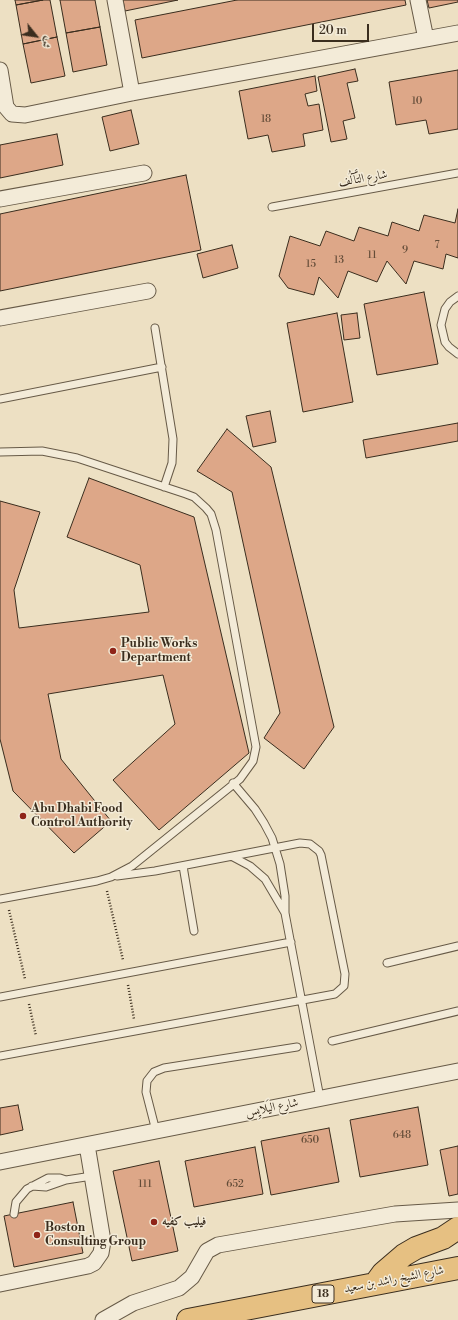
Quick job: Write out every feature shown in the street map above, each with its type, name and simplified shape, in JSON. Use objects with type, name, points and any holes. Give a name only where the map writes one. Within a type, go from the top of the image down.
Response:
[{"type":"main road","points":[[375,1284],[393,1263],[404,1255],[416,1248],[443,1238],[458,1228]]},
{"type":"main road","name":"شارع الشيخ راشد بن سعيد","points":[[188,1320],[458,1268]]},
{"type":"street","points":[[115,0],[132,93]]},
{"type":"street","points":[[418,0],[426,39]]},
{"type":"street","points":[[0,70],[6,107],[12,114],[24,115],[132,93],[458,33]]},
{"type":"street","points":[[0,199],[144,173]]},
{"type":"street","points":[[0,318],[148,291]]},
{"type":"street","name":"شارع اليَلايِس","points":[[0,1162],[458,1071]]},
{"type":"street","points":[[0,1284],[83,1267],[94,1263],[98,1258],[101,1253],[103,1241],[87,1145]]},
{"type":"street","points":[[103,1320],[118,1309],[179,1288],[192,1277],[207,1251],[218,1244],[395,1214],[458,1210]]},
{"type":"lane","name":"شارع التَّآلُف","points":[[272,207],[458,173]]},
{"type":"lane","points":[[458,296],[450,302],[445,310],[441,325],[445,342],[448,347],[458,354]]},
{"type":"lane","points":[[155,328],[173,438],[172,463],[164,487]]},
{"type":"lane","points":[[0,398],[162,367]]},
{"type":"lane","points":[[0,452],[24,450],[65,455],[94,463],[197,500],[206,508],[214,522],[256,739],[253,761],[245,774],[142,859],[108,878]]},
{"type":"lane","points":[[234,783],[258,814],[272,838],[275,848],[283,880],[285,913],[320,1098]]},
{"type":"lane","points":[[0,1056],[339,992],[346,983],[321,856],[319,851],[310,844],[305,843],[275,848],[183,866],[108,878],[3,899]]},
{"type":"lane","points":[[233,857],[250,866],[265,879],[285,913]]},
{"type":"lane","points":[[183,866],[194,931]]},
{"type":"lane","points":[[0,997],[291,942]]},
{"type":"lane","points":[[387,963],[458,946]]},
{"type":"lane","points":[[332,1041],[458,1011]]},
{"type":"lane","points":[[156,1131],[146,1092],[147,1081],[154,1072],[164,1068],[297,1047]]},
{"type":"lane","points":[[14,1214],[18,1197],[22,1192],[32,1186],[46,1187],[66,1180],[92,1176]]},
{"type":"path","points":[[108,878],[136,1030]]},
{"type":"path","points":[[3,899],[27,992],[38,1048]]},
{"type":"building","points":[[15,0],[43,0],[16,5]]},
{"type":"building","points":[[50,0],[57,37],[23,44],[16,5]]},
{"type":"building","points":[[60,0],[95,0],[100,27],[66,33]]},
{"type":"building","points":[[123,0],[178,0],[125,11]]},
{"type":"building","points":[[237,0],[405,0],[406,5],[142,58],[135,20]]},
{"type":"building","points":[[427,0],[458,0],[458,2],[429,8]]},
{"type":"building","points":[[100,27],[107,65],[73,72],[66,33]]},
{"type":"building","points":[[57,37],[65,76],[31,83],[23,44]]},
{"type":"building","points":[[355,69],[358,81],[347,83],[355,118],[343,121],[347,139],[331,142],[318,77]]},
{"type":"building","points":[[458,70],[458,129],[429,134],[426,120],[396,125],[389,82]]},
{"type":"building","points":[[315,76],[317,91],[305,94],[308,106],[319,104],[323,130],[303,134],[305,146],[272,152],[268,135],[248,139],[239,91]]},
{"type":"building","points":[[131,110],[139,144],[110,151],[102,117]]},
{"type":"building","points":[[57,134],[63,165],[0,178],[0,145]]},
{"type":"building","points":[[186,175],[201,250],[0,291],[0,214]]},
{"type":"building","points":[[458,209],[458,258],[446,254],[443,269],[414,261],[406,284],[387,261],[377,282],[348,271],[338,298],[319,277],[314,295],[288,288],[279,276],[290,236],[320,246],[326,231],[354,241],[359,227],[388,236],[392,222],[419,231],[424,215],[455,223]]},
{"type":"building","points":[[232,245],[238,268],[203,278],[197,254]]},
{"type":"building","points":[[424,292],[438,364],[377,375],[364,304]]},
{"type":"building","points":[[337,313],[353,402],[303,412],[287,323]]},
{"type":"building","points":[[357,313],[360,338],[344,340],[341,315]]},
{"type":"building","points":[[270,411],[276,442],[253,447],[246,416]]},
{"type":"building","points":[[458,423],[458,441],[366,458],[363,440]]},
{"type":"building","points":[[227,429],[271,467],[334,727],[304,769],[264,738],[280,713],[232,492],[197,471]]},
{"type":"building","name":"Public Works Department","points":[[89,478],[194,517],[249,753],[159,830],[113,780],[175,724],[163,675],[48,694],[61,759],[111,821],[74,853],[13,791],[0,739],[0,501],[40,512],[14,590],[19,628],[149,612],[140,565],[67,537]]},
{"type":"building","points":[[18,1105],[23,1130],[0,1135],[0,1108]]},
{"type":"building","points":[[418,1107],[428,1165],[360,1177],[350,1120]]},
{"type":"building","points":[[329,1128],[339,1182],[271,1195],[261,1141]]},
{"type":"building","points":[[458,1146],[458,1194],[449,1196],[440,1150]]},
{"type":"building","points":[[255,1147],[263,1194],[194,1207],[185,1161]]},
{"type":"building","points":[[159,1161],[178,1251],[132,1261],[113,1171]]},
{"type":"building","points":[[73,1202],[83,1253],[14,1267],[4,1216]]},
{"type":"place","name":"Public Works Department","points":[[113,651]]},
{"type":"place","name":"Abu Dhabi Food Control Authority","points":[[23,816]]},
{"type":"place","name":"فيليب كفيه","points":[[154,1222]]},
{"type":"place","name":"Boston Consulting Group","points":[[37,1235]]}]
